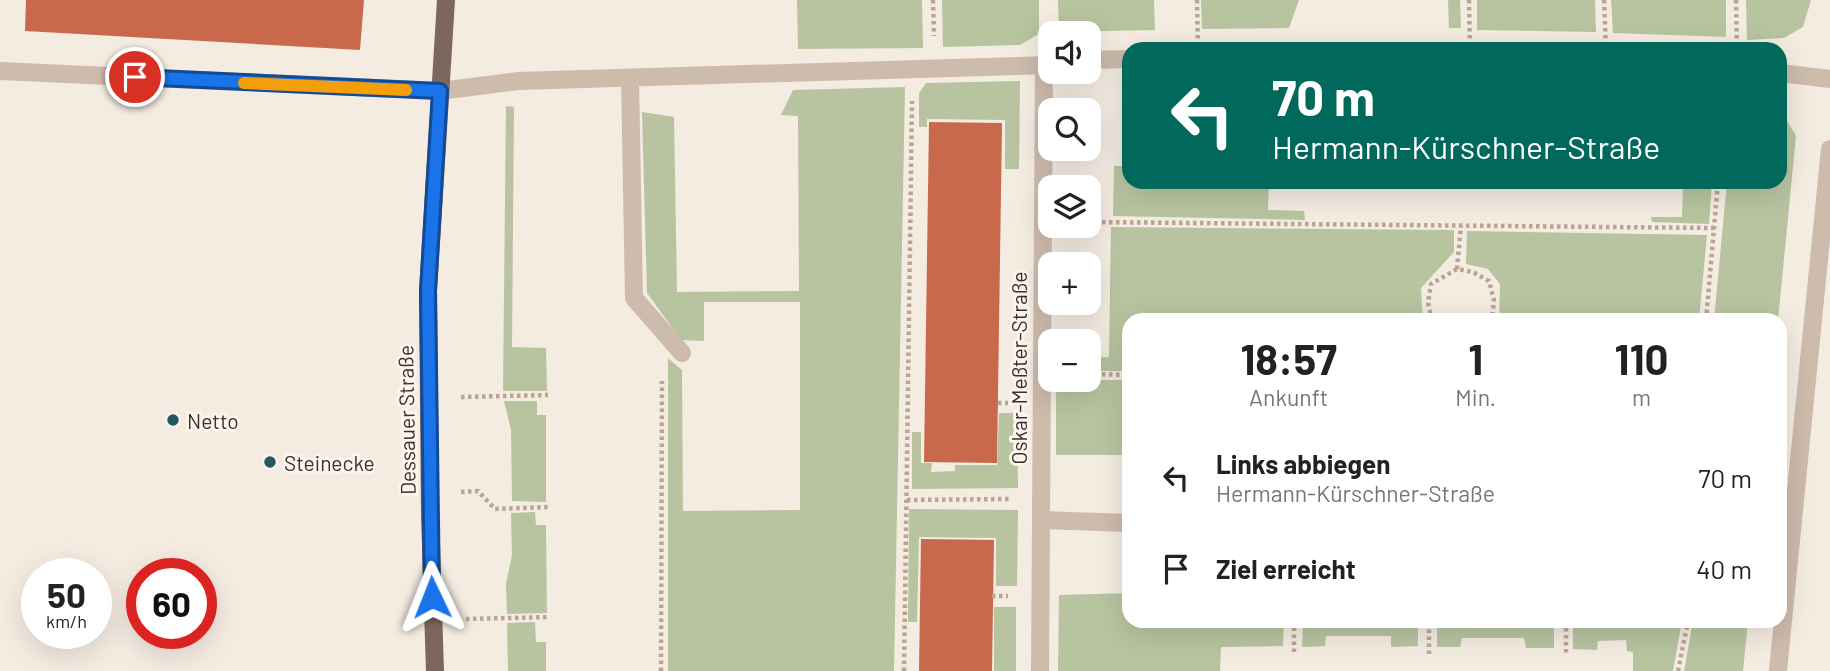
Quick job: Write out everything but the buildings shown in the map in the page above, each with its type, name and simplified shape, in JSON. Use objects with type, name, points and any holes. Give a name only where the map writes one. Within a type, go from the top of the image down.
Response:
[{"type":"main road","name":"Dessauer Straße","points":[[435,671],[428,291],[446,0]]},
{"type":"street","points":[[1101,59],[1122,58]]},
{"type":"street","name":"Oskar-Meßter-Straße","points":[[0,71],[440,91],[518,81],[1038,65]]},
{"type":"street","points":[[1787,74],[1830,79]]},
{"type":"street","points":[[630,78],[634,298],[662,335],[682,353]]},
{"type":"street","name":"Oskar-Meßter-Straße","points":[[1040,671],[1047,84]]},
{"type":"street","points":[[1787,524],[1830,149]]},
{"type":"street","points":[[1041,520],[1122,523]]},
{"type":"street","points":[[1778,671],[1780,628]]},
{"type":"path","points":[[1197,0],[1198,42]]},
{"type":"path","points":[[1469,0],[1470,42]]},
{"type":"path","points":[[1604,0],[1606,42]]},
{"type":"path","points":[[1736,0],[1737,42]]},
{"type":"path","points":[[904,671],[913,69]]},
{"type":"path","points":[[1707,313],[1717,189]]},
{"type":"path","points":[[1101,222],[1714,228]]},
{"type":"path","points":[[1457,269],[1461,226]]},
{"type":"path","points":[[1430,313],[1427,303],[1431,284],[1457,269],[1473,272],[1489,281],[1494,300],[1493,313]]},
{"type":"path","points":[[661,671],[662,335]]},
{"type":"path","points":[[1101,374],[1122,375]]},
{"type":"path","points":[[428,397],[548,395]]},
{"type":"path","points":[[430,494],[478,491],[495,509],[548,507]]},
{"type":"path","points":[[907,500],[1041,499]]},
{"type":"path","points":[[433,620],[549,617]]},
{"type":"path","points":[[1294,628],[1294,652]]},
{"type":"path","points":[[1429,628],[1429,654]]},
{"type":"path","points":[[1566,628],[1566,656]]},
{"type":"path","points":[[1678,671],[1687,628]]},
{"type":"green space","points":[[797,0],[922,0],[923,48],[798,49]]},
{"type":"green space","points":[[942,0],[1039,0],[1038,35],[1020,45],[943,47]]},
{"type":"green space","points":[[1058,0],[1154,0],[1155,30],[1101,31],[1101,21],[1059,21]]},
{"type":"green space","points":[[1201,0],[1299,0],[1289,28],[1202,29]]},
{"type":"green space","points":[[1448,0],[1460,0],[1461,28],[1449,28]]},
{"type":"green space","points":[[1477,0],[1595,0],[1596,32],[1477,30]]},
{"type":"green space","points":[[1611,0],[1726,0],[1726,37],[1613,33]]},
{"type":"green space","points":[[1746,0],[1811,0],[1803,27],[1784,38],[1747,40]]},
{"type":"green space","points":[[1020,81],[1019,169],[1005,169],[1005,120],[927,119],[927,127],[919,127],[919,93],[926,83]]},
{"type":"green space","points":[[905,87],[894,671],[668,671],[668,358],[682,370],[683,511],[800,510],[800,302],[704,302],[704,341],[681,340],[647,293],[642,112],[674,117],[677,292],[799,291],[798,116],[781,115],[793,90]]},
{"type":"green space","points":[[506,106],[514,107],[512,347],[546,348],[547,391],[503,391]]},
{"type":"green space","points":[[1787,120],[1796,136],[1779,313],[1715,313],[1726,189],[1787,189]]},
{"type":"green space","points":[[1114,166],[1122,166],[1122,189],[1269,189],[1268,210],[1304,211],[1305,220],[1113,216]]},
{"type":"green space","points":[[1683,189],[1712,189],[1709,224],[1652,222],[1651,217],[1682,217]]},
{"type":"green space","points":[[1111,227],[1454,230],[1454,252],[1421,288],[1423,313],[1122,313],[1122,371],[1101,371],[1101,357],[1109,357]]},
{"type":"green space","points":[[1467,231],[1707,235],[1700,313],[1499,313],[1500,284],[1488,269],[1466,264]]},
{"type":"green space","points":[[1101,380],[1122,380],[1122,455],[1056,455],[1056,392],[1101,392]]},
{"type":"green space","points":[[504,401],[537,401],[537,415],[546,415],[546,502],[512,501],[511,430]]},
{"type":"green space","points":[[999,413],[1017,413],[1018,488],[912,489],[912,432],[921,432],[921,463],[932,463],[931,472],[955,471],[955,465],[997,465]]},
{"type":"green space","points":[[909,509],[1018,510],[1017,586],[996,586],[996,538],[919,537],[917,622],[908,622]]},
{"type":"green space","points":[[535,512],[536,525],[546,525],[547,613],[507,614],[506,583],[512,555],[511,513]]},
{"type":"green space","points":[[1122,593],[1122,628],[1284,628],[1283,646],[1221,647],[1220,671],[1058,671],[1059,595]]},
{"type":"green space","points":[[994,607],[1016,607],[1016,671],[994,671]]},
{"type":"green space","points":[[535,622],[536,642],[546,642],[546,671],[508,671],[507,623]]},
{"type":"green space","points":[[1303,628],[1418,628],[1418,646],[1391,647],[1391,636],[1326,636],[1325,646],[1302,647]]},
{"type":"green space","points":[[1437,628],[1554,628],[1554,648],[1526,648],[1524,638],[1462,638],[1460,647],[1437,647]]},
{"type":"green space","points":[[1573,628],[1681,628],[1673,671],[1633,671],[1633,652],[1627,651],[1626,640],[1598,641],[1597,650],[1573,649]]},
{"type":"green space","points":[[1692,628],[1747,628],[1743,671],[1684,671]]},
{"type":"slow traffic","points":[[244,83],[406,90]]},
{"type":"place","name":"Netto","points":[[173,420]]},
{"type":"place","name":"Steinecke","points":[[270,462]]},
{"type":"route","points":[[135,77],[440,91],[428,291],[432,597]]}]
